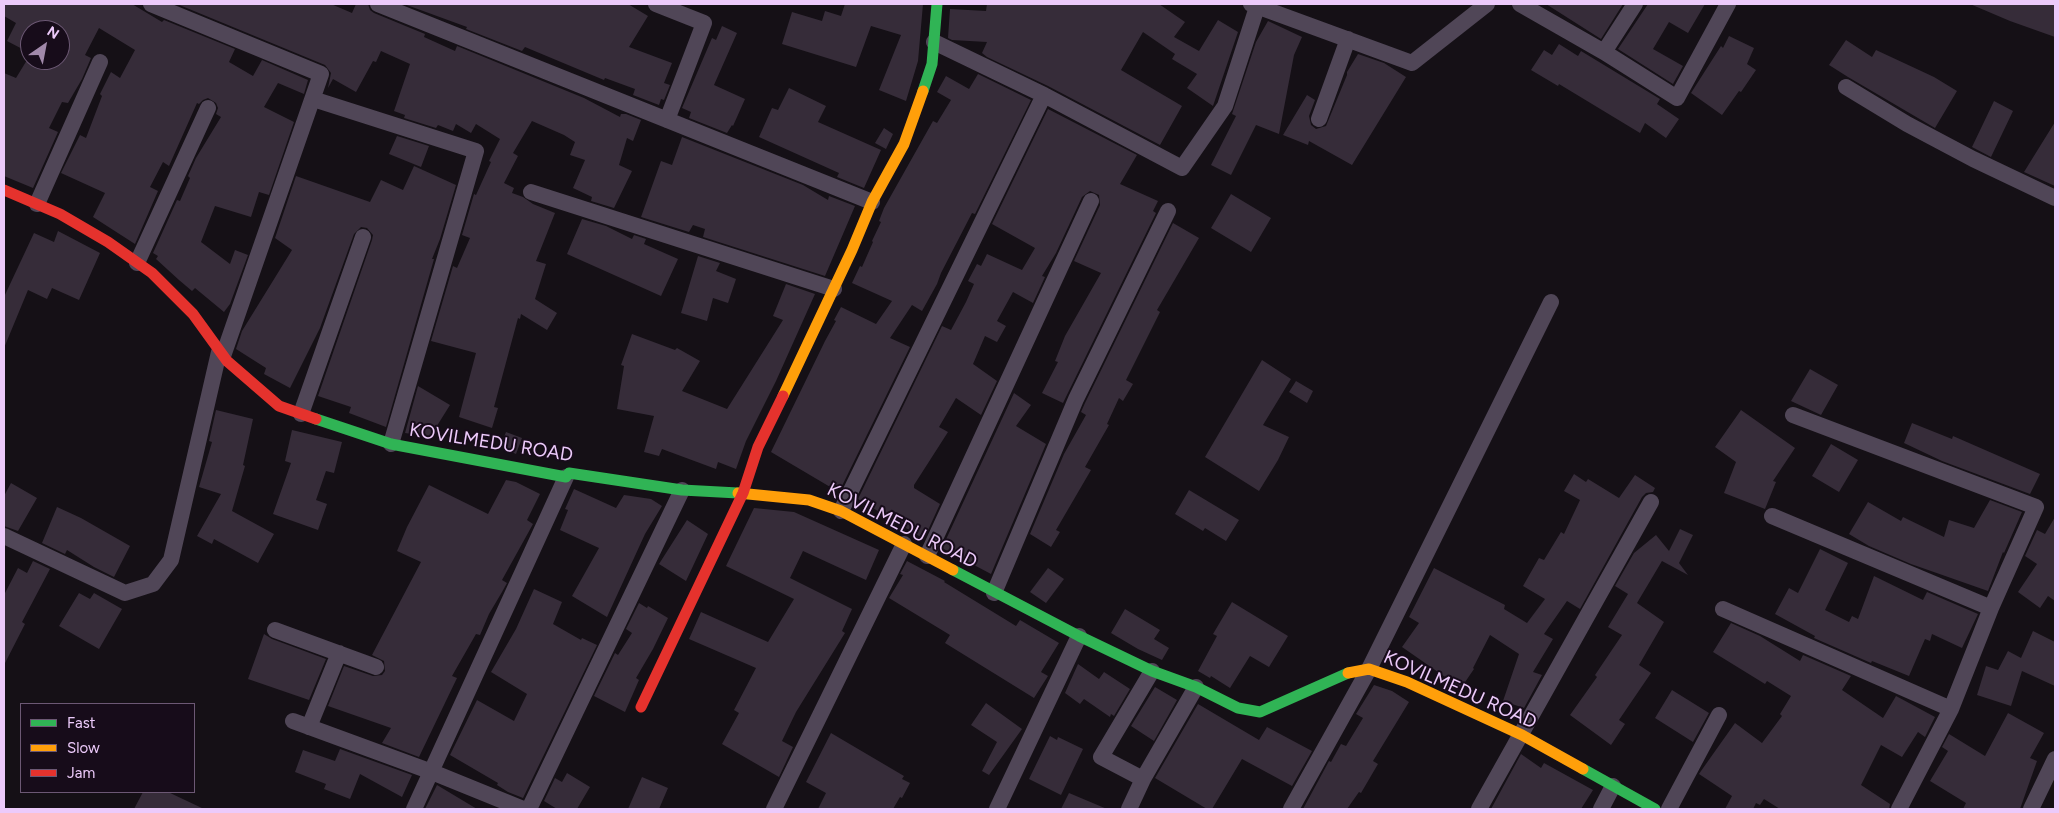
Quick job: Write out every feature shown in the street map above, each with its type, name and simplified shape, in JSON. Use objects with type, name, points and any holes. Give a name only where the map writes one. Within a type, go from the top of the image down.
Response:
[{"type":"street","points":[[4,536],[125,593],[153,584],[171,560],[221,354],[321,74],[151,4]]},
{"type":"street","points":[[378,4],[872,202]]},
{"type":"street","points":[[656,4],[704,23],[667,120]]},
{"type":"street","points":[[641,707],[743,493],[758,447],[834,288],[872,202],[912,126],[932,64],[937,4]]},
{"type":"street","points":[[934,42],[1044,95],[1182,168],[1224,106],[1255,4],[1412,63],[1480,5]]},
{"type":"street","points":[[1520,4],[1604,52],[1677,98],[1728,4]]},
{"type":"street","points":[[1604,52],[1635,4]]},
{"type":"street","points":[[1319,119],[1348,39]]},
{"type":"street","points":[[38,204],[100,62]]},
{"type":"street","points":[[1846,87],[1907,124],[2055,198]]},
{"type":"street","points":[[841,511],[1044,95]]},
{"type":"street","points":[[313,99],[476,151],[391,444]]},
{"type":"street","points":[[137,263],[208,108]]},
{"type":"street","name":"KOVILMEDU ROAD","points":[[4,190],[60,214],[108,242],[152,273],[193,314],[221,354],[279,406],[391,444],[566,476],[568,473],[682,490],[743,493],[809,500],[841,511],[1079,636],[1152,671],[1196,687],[1238,708],[1260,712],[1349,673],[1369,669],[1407,682],[1522,735],[1656,809]]},
{"type":"street","points":[[531,192],[834,288]]},
{"type":"street","points":[[927,556],[1091,201]]},
{"type":"street","points":[[994,593],[1076,400],[1168,211]]},
{"type":"street","points":[[301,414],[363,237]]},
{"type":"street","points":[[1291,809],[1369,669],[1551,302]]},
{"type":"street","points":[[1793,415],[2036,507],[1991,608],[1951,709],[1899,809]]},
{"type":"street","points":[[414,809],[566,476]]},
{"type":"street","points":[[529,809],[682,490]]},
{"type":"street","points":[[1479,809],[1652,502]]},
{"type":"street","points":[[1772,516],[1991,608]]},
{"type":"street","points":[[774,809],[904,544]]},
{"type":"street","points":[[1723,609],[1951,709]]},
{"type":"street","points":[[275,630],[376,667]]},
{"type":"street","points":[[997,809],[1079,636]]},
{"type":"street","points":[[309,727],[339,653]]},
{"type":"street","points":[[1143,779],[1101,757],[1152,671]]},
{"type":"street","points":[[1129,809],[1143,779],[1196,687]]},
{"type":"street","points":[[1669,809],[1719,715]]},
{"type":"street","points":[[293,721],[432,772],[522,809]]},
{"type":"street","points":[[2031,809],[2055,759]]},
{"type":"street","points":[[1601,809],[1613,786]]},
{"type":"building","points":[[4,4],[132,4],[162,22],[164,20],[235,49],[229,62],[253,76],[262,60],[308,80],[304,94],[278,83],[264,107],[294,122],[269,195],[259,192],[251,217],[215,206],[201,242],[230,264],[235,250],[248,255],[230,304],[224,312],[195,288],[192,291],[156,259],[158,256],[153,253],[177,200],[180,201],[196,158],[221,117],[216,114],[218,108],[216,103],[208,98],[199,104],[197,103],[169,166],[163,162],[150,187],[158,191],[135,244],[93,217],[105,193],[61,173],[80,135],[86,138],[102,96],[100,94],[111,72],[120,78],[135,50],[99,28],[85,55],[91,58],[82,79],[68,103],[62,102],[49,128],[58,132],[33,188],[4,176],[4,73],[16,78],[21,70],[70,70],[70,20],[20,20],[20,48],[7,41],[16,23],[4,16]]},
{"type":"building","points":[[177,4],[331,4],[352,13],[356,4],[368,4],[370,10],[374,13],[425,34],[424,37],[455,51],[457,46],[584,98],[620,117],[621,114],[626,114],[641,120],[633,141],[627,138],[619,165],[632,171],[614,208],[591,201],[592,197],[573,188],[585,160],[570,155],[575,142],[564,135],[532,121],[513,153],[518,156],[504,183],[514,188],[512,193],[555,213],[536,261],[546,264],[535,299],[557,313],[547,330],[521,314],[520,319],[518,318],[494,407],[498,408],[492,428],[459,417],[476,353],[431,341],[453,266],[457,268],[470,238],[462,235],[474,194],[476,195],[500,139],[476,124],[471,133],[456,124],[453,131],[438,125],[436,128],[404,118],[405,115],[394,111],[410,64],[381,51],[376,62],[373,61],[356,92],[333,79],[328,88],[331,73],[325,65]]},
{"type":"building","points":[[404,4],[628,4],[648,16],[629,47],[672,63],[664,83],[670,85],[664,100],[661,99],[659,105],[633,95],[635,89],[605,78],[604,80],[525,47],[522,51],[466,29],[467,27]]},
{"type":"building","points":[[845,4],[923,4],[918,61],[906,101],[879,90],[901,35],[871,26],[856,67],[782,44],[792,12],[822,21],[825,11],[841,16]]},
{"type":"building","points":[[987,4],[1159,4],[1185,22],[1174,37],[1199,51],[1218,20],[1238,32],[1213,106],[1187,88],[1197,74],[1172,59],[1175,54],[1143,32],[1121,70],[1182,106],[1160,145],[1048,86],[987,57],[982,53],[987,42],[952,40],[948,38],[950,9],[986,11]]},
{"type":"building","points":[[1546,4],[1623,4],[1601,39]]},
{"type":"building","points":[[1648,4],[1705,4],[1688,33],[1669,22],[1653,49],[1683,66],[1673,84],[1618,49]]},
{"type":"building","points":[[1970,4],[2055,4],[2055,37],[2010,21]]},
{"type":"building","points":[[1268,21],[1302,37],[1294,55],[1279,134],[1256,125],[1231,175],[1211,165],[1236,116],[1232,114],[1256,42]]},
{"type":"building","points":[[722,26],[737,33],[714,85],[745,99],[733,126],[727,133],[689,118],[691,112],[682,108],[712,38],[716,40]]},
{"type":"building","points":[[1729,36],[1754,48],[1747,64],[1756,70],[1722,115],[1691,93],[1721,46],[1723,48]]},
{"type":"building","points":[[1846,40],[1872,57],[1876,50],[1934,77],[1957,91],[1935,128],[1829,65]]},
{"type":"building","points":[[1559,44],[1578,56],[1581,51],[1660,99],[1657,104],[1679,119],[1666,138],[1645,123],[1640,133],[1559,84],[1558,86],[1531,70],[1544,50],[1552,55]]},
{"type":"building","points":[[1358,54],[1384,63],[1406,77],[1352,165],[1309,141],[1308,145],[1283,135],[1307,95],[1315,100],[1309,116],[1311,125],[1316,129],[1326,126],[1347,72]]},
{"type":"building","points":[[978,74],[1031,100],[975,214],[972,213],[922,311],[912,305],[890,338],[910,347],[841,488],[839,487],[837,491],[771,452],[836,321],[834,320],[841,307],[876,324],[892,301],[852,283],[860,266],[862,267],[873,242],[884,208],[933,121],[937,123],[951,100],[937,92],[946,76],[969,89]]},
{"type":"building","points":[[789,88],[826,106],[818,122],[881,150],[864,188],[837,177],[839,173],[759,137],[772,108],[778,110]]},
{"type":"building","points":[[1994,101],[2013,111],[1991,157],[1972,147]]},
{"type":"building","points":[[1048,109],[1137,155],[1120,184],[1158,201],[1153,211],[1156,213],[1063,403],[1042,393],[1058,362],[1055,361],[1065,336],[1101,273],[1074,261],[1100,205],[1099,195],[1090,191],[1082,197],[1056,253],[1042,276],[1045,277],[1033,303],[1013,292],[997,321],[1006,326],[997,342],[985,336],[973,364],[997,381],[981,415],[956,398],[939,427],[948,432],[914,485],[914,488],[940,504],[924,539],[858,499],[942,326],[951,330],[966,302],[974,284],[968,281],[977,264],[981,266],[987,254],[1022,270],[1035,248],[992,224]]},
{"type":"building","points":[[2055,122],[2055,186],[2024,172]]},
{"type":"building","points":[[884,128],[893,134],[886,149],[875,143]]},
{"type":"building","points":[[397,136],[429,146],[421,167],[389,154]]},
{"type":"building","points":[[682,137],[803,185],[828,200],[829,196],[855,206],[825,276],[703,237],[705,229],[693,225],[689,232],[641,217],[661,161],[672,165]]},
{"type":"building","points":[[414,166],[456,185],[432,259],[434,259],[386,427],[349,413],[351,407],[318,396],[372,240],[373,235],[367,228],[361,227],[354,234],[320,328],[290,388],[264,374],[266,368],[236,349],[242,331],[292,250],[275,238],[296,176],[370,202],[381,180],[403,190]]},
{"type":"building","points":[[1231,194],[1271,218],[1251,252],[1211,228]]},
{"type":"building","points":[[582,219],[606,226],[632,239],[634,235],[646,239],[644,244],[678,259],[661,296],[567,254]]},
{"type":"building","points":[[1173,223],[1199,238],[1157,310],[1160,312],[1126,380],[1133,384],[1123,401],[1119,398],[1107,424],[1109,425],[1085,467],[1091,470],[1056,530],[1060,532],[1051,547],[1030,534],[1064,454],[1086,415],[1081,412],[1085,403]]},
{"type":"building","points":[[58,231],[100,253],[79,300],[52,288],[47,299],[28,290],[4,348],[4,297],[34,233],[54,242]]},
{"type":"building","points":[[698,256],[720,263],[716,271],[736,279],[728,303],[713,298],[707,321],[681,313]]},
{"type":"building","points":[[786,284],[815,294],[776,381],[746,441],[736,469],[718,462],[716,469],[662,449],[659,456],[644,452],[654,416],[617,409],[624,366],[621,365],[632,334],[675,350],[677,348],[700,361],[682,391],[727,409],[783,320],[773,316]]},
{"type":"building","points":[[1262,360],[1291,379],[1263,425],[1289,437],[1278,460],[1259,491],[1205,457]]},
{"type":"building","points":[[1810,369],[1838,385],[1821,415],[1791,401]]},
{"type":"building","points":[[1296,381],[1313,391],[1307,403],[1289,392]]},
{"type":"building","points":[[418,386],[450,405],[430,437],[405,433]]},
{"type":"building","points":[[1014,393],[1031,405],[1016,426],[1046,444],[991,574],[942,548]]},
{"type":"building","points":[[216,410],[253,419],[243,465],[245,466],[232,511],[274,534],[258,563],[214,539],[212,544],[197,536],[221,494],[199,487],[212,442],[209,441]]},
{"type":"building","points":[[1741,410],[1795,448],[1773,481],[1776,482],[1765,509],[1724,493],[1736,462],[1715,447]]},
{"type":"building","points":[[1912,423],[1952,439],[1953,436],[2040,474],[2030,494],[1942,461],[1904,443]]},
{"type":"building","points":[[292,430],[342,442],[334,473],[326,471],[316,500],[327,504],[318,530],[273,514],[291,463],[285,461]]},
{"type":"building","points":[[506,432],[522,438],[516,454],[500,447]]},
{"type":"building","points":[[1831,444],[1858,460],[1839,492],[1812,476]]},
{"type":"building","points":[[1574,474],[1586,482],[1588,479],[1619,498],[1635,475],[1655,488],[1653,492],[1646,493],[1642,497],[1580,609],[1567,601],[1544,634],[1553,639],[1533,672],[1542,675],[1524,708],[1503,701],[1519,654],[1490,635],[1474,669],[1461,688],[1402,647],[1419,623],[1409,617],[1434,568],[1505,605],[1504,609],[1527,623],[1545,599],[1523,586],[1539,558],[1544,560],[1561,532],[1564,534],[1580,500],[1564,491]]},
{"type":"building","points":[[506,480],[516,482],[540,494],[527,520],[533,524],[502,580],[507,583],[489,614],[480,635],[476,634],[452,676],[457,678],[419,757],[382,743],[391,728],[328,706],[344,666],[373,676],[382,675],[385,671],[384,661],[372,655],[421,562],[397,551],[407,527],[429,485],[488,514]]},
{"type":"building","points":[[11,483],[37,498],[18,531],[4,526],[4,496]]},
{"type":"building","points":[[574,489],[616,508],[624,495],[651,499],[662,506],[645,534],[607,617],[572,596],[599,548],[560,530],[568,510],[565,509]]},
{"type":"building","points":[[1189,490],[1239,520],[1226,541],[1205,528],[1203,531],[1175,514]]},
{"type":"building","points":[[1990,500],[2022,512],[2003,552],[1988,591],[1911,564],[1869,546],[1849,534],[1868,502],[1901,521],[1903,517],[1944,537],[1949,520],[1974,528]]},
{"type":"building","points":[[57,507],[81,518],[130,546],[114,577],[67,550],[65,554],[42,543]]},
{"type":"building","points":[[754,508],[794,512],[879,550],[866,580],[803,551],[790,578],[852,609],[842,631],[845,633],[796,712],[782,741],[793,747],[779,777],[722,744],[739,713],[734,710],[756,668],[689,639],[701,612],[768,642],[794,599],[726,566]]},
{"type":"building","points":[[2055,517],[2055,601],[2048,596],[2040,608],[2018,592],[2037,564],[2025,556],[2037,530],[2045,534]]},
{"type":"building","points":[[687,520],[708,534],[686,581],[659,564]]},
{"type":"building","points":[[1680,529],[1693,535],[1679,563],[1688,575],[1662,561],[1637,603],[1664,622],[1639,665],[1651,673],[1619,720],[1625,724],[1611,745],[1570,715],[1597,677],[1595,675],[1622,635],[1608,627],[1628,594],[1615,586],[1634,553],[1656,535],[1669,551]]},
{"type":"building","points":[[1820,549],[1848,563],[1825,610],[1849,622],[1852,616],[1858,619],[1874,576],[1923,600],[1927,592],[1978,614],[1962,648],[1932,634],[1930,641],[1925,639],[1909,676],[1872,661],[1871,663],[1814,638],[1815,636],[1775,614],[1789,588],[1798,593]]},
{"type":"building","points":[[33,561],[50,569],[22,622],[25,624],[4,665],[4,595],[18,568],[27,573]]},
{"type":"building","points":[[907,561],[945,581],[1016,626],[1020,620],[1059,643],[1041,672],[1048,676],[1034,698],[945,643],[950,635],[889,598],[903,575],[900,574]]},
{"type":"building","points":[[1048,568],[1064,579],[1046,603],[1030,592]]},
{"type":"building","points":[[534,589],[562,602],[553,624],[581,640],[582,638],[597,645],[523,798],[508,792],[497,785],[498,783],[450,755],[477,700],[514,721],[527,694],[491,672],[516,629]]},
{"type":"building","points":[[79,593],[90,599],[94,593],[122,609],[99,649],[59,626]]},
{"type":"building","points":[[1232,602],[1288,636],[1269,667],[1250,656],[1230,688],[1211,676],[1210,678],[1198,671],[1217,636],[1213,634]]},
{"type":"building","points":[[639,603],[668,618],[636,678],[639,680],[625,712],[594,696],[615,653],[618,655],[632,633],[626,629]]},
{"type":"building","points":[[1125,609],[1160,630],[1154,639],[1169,648],[1162,660],[1138,649],[1111,633]]},
{"type":"building","points":[[1731,623],[1760,636],[1800,661],[1803,655],[1851,676],[1842,690],[1883,718],[1896,696],[1935,717],[1925,737],[1918,732],[1902,757],[1881,745],[1861,785],[1890,804],[1889,809],[1780,809],[1764,799],[1760,805],[1756,803],[1753,809],[1725,809],[1732,796],[1699,774],[1735,723],[1762,743],[1782,716],[1780,714],[1791,696],[1767,681],[1765,684],[1713,652]]},
{"type":"building","points":[[2033,631],[2055,642],[2055,686],[2022,671],[2011,706],[1977,695],[1986,666],[1998,670],[2008,651],[2021,658]]},
{"type":"building","points":[[264,634],[272,639],[326,659],[309,700],[248,679]]},
{"type":"building","points":[[1078,664],[1099,679],[1104,672],[1130,689],[1114,716],[1111,714],[1110,717],[1084,699],[1080,704],[1065,693]]},
{"type":"building","points":[[1374,685],[1392,691],[1409,702],[1373,761],[1378,764],[1361,793],[1359,792],[1347,809],[1303,809],[1329,761],[1331,762],[1341,744],[1346,746],[1363,718],[1356,714]]},
{"type":"building","points":[[1155,687],[1177,700],[1154,741],[1131,726]]},
{"type":"building","points":[[1672,690],[1709,713],[1693,742],[1655,718]]},
{"type":"building","points":[[986,703],[1022,729],[989,775],[982,771],[997,742],[971,725]]},
{"type":"building","points":[[1198,704],[1259,740],[1267,727],[1312,751],[1292,786],[1242,759],[1212,809],[1207,809],[1155,778]]},
{"type":"building","points":[[2008,713],[2044,733],[2030,758],[2037,761],[2020,809],[1963,809],[1966,803],[1930,781],[1948,751],[1942,747],[1949,734],[1985,756]]},
{"type":"building","points":[[831,733],[904,776],[902,779],[910,783],[902,798],[900,797],[893,809],[818,809],[826,793],[806,782]]},
{"type":"building","points":[[1050,736],[1057,740],[1058,737],[1083,749],[1061,795],[1029,779]]},
{"type":"building","points":[[340,749],[412,775],[402,797],[360,774],[350,799],[324,789],[326,784],[295,772],[303,750],[335,761]]},
{"type":"building","points":[[1521,754],[1541,768],[1544,763],[1593,790],[1581,809],[1491,809]]},
{"type":"building","points":[[567,773],[590,787],[577,809],[557,809],[544,801],[555,778],[562,782]]},
{"type":"building","points":[[642,777],[668,788],[659,809],[628,809]]},
{"type":"building","points":[[437,785],[477,809],[425,809]]},
{"type":"building","points":[[142,793],[170,793],[204,809],[134,809]]},
{"type":"building","points":[[1069,793],[1107,809],[1061,809]]},
{"type":"traffic: fast","points":[[923,91],[932,64],[937,4]]},
{"type":"traffic: fast","points":[[316,419],[391,444],[566,477],[569,473],[682,490],[738,493]]},
{"type":"traffic: fast","points":[[953,570],[1079,636],[1152,671],[1196,687],[1238,708],[1260,712],[1348,673]]},
{"type":"traffic: fast","points":[[1583,769],[1655,809]]},
{"type":"traffic: slow","points":[[783,396],[852,250],[872,202],[904,144],[923,91]]},
{"type":"traffic: slow","points":[[738,493],[809,500],[841,511],[953,570]]},
{"type":"traffic: slow","points":[[1348,673],[1369,669],[1407,682],[1522,735],[1583,769]]},
{"type":"traffic: jam","points":[[4,190],[60,214],[108,242],[152,273],[193,314],[227,361],[279,406],[316,419]]},
{"type":"traffic: jam","points":[[641,707],[743,493],[758,447],[783,396]]}]
